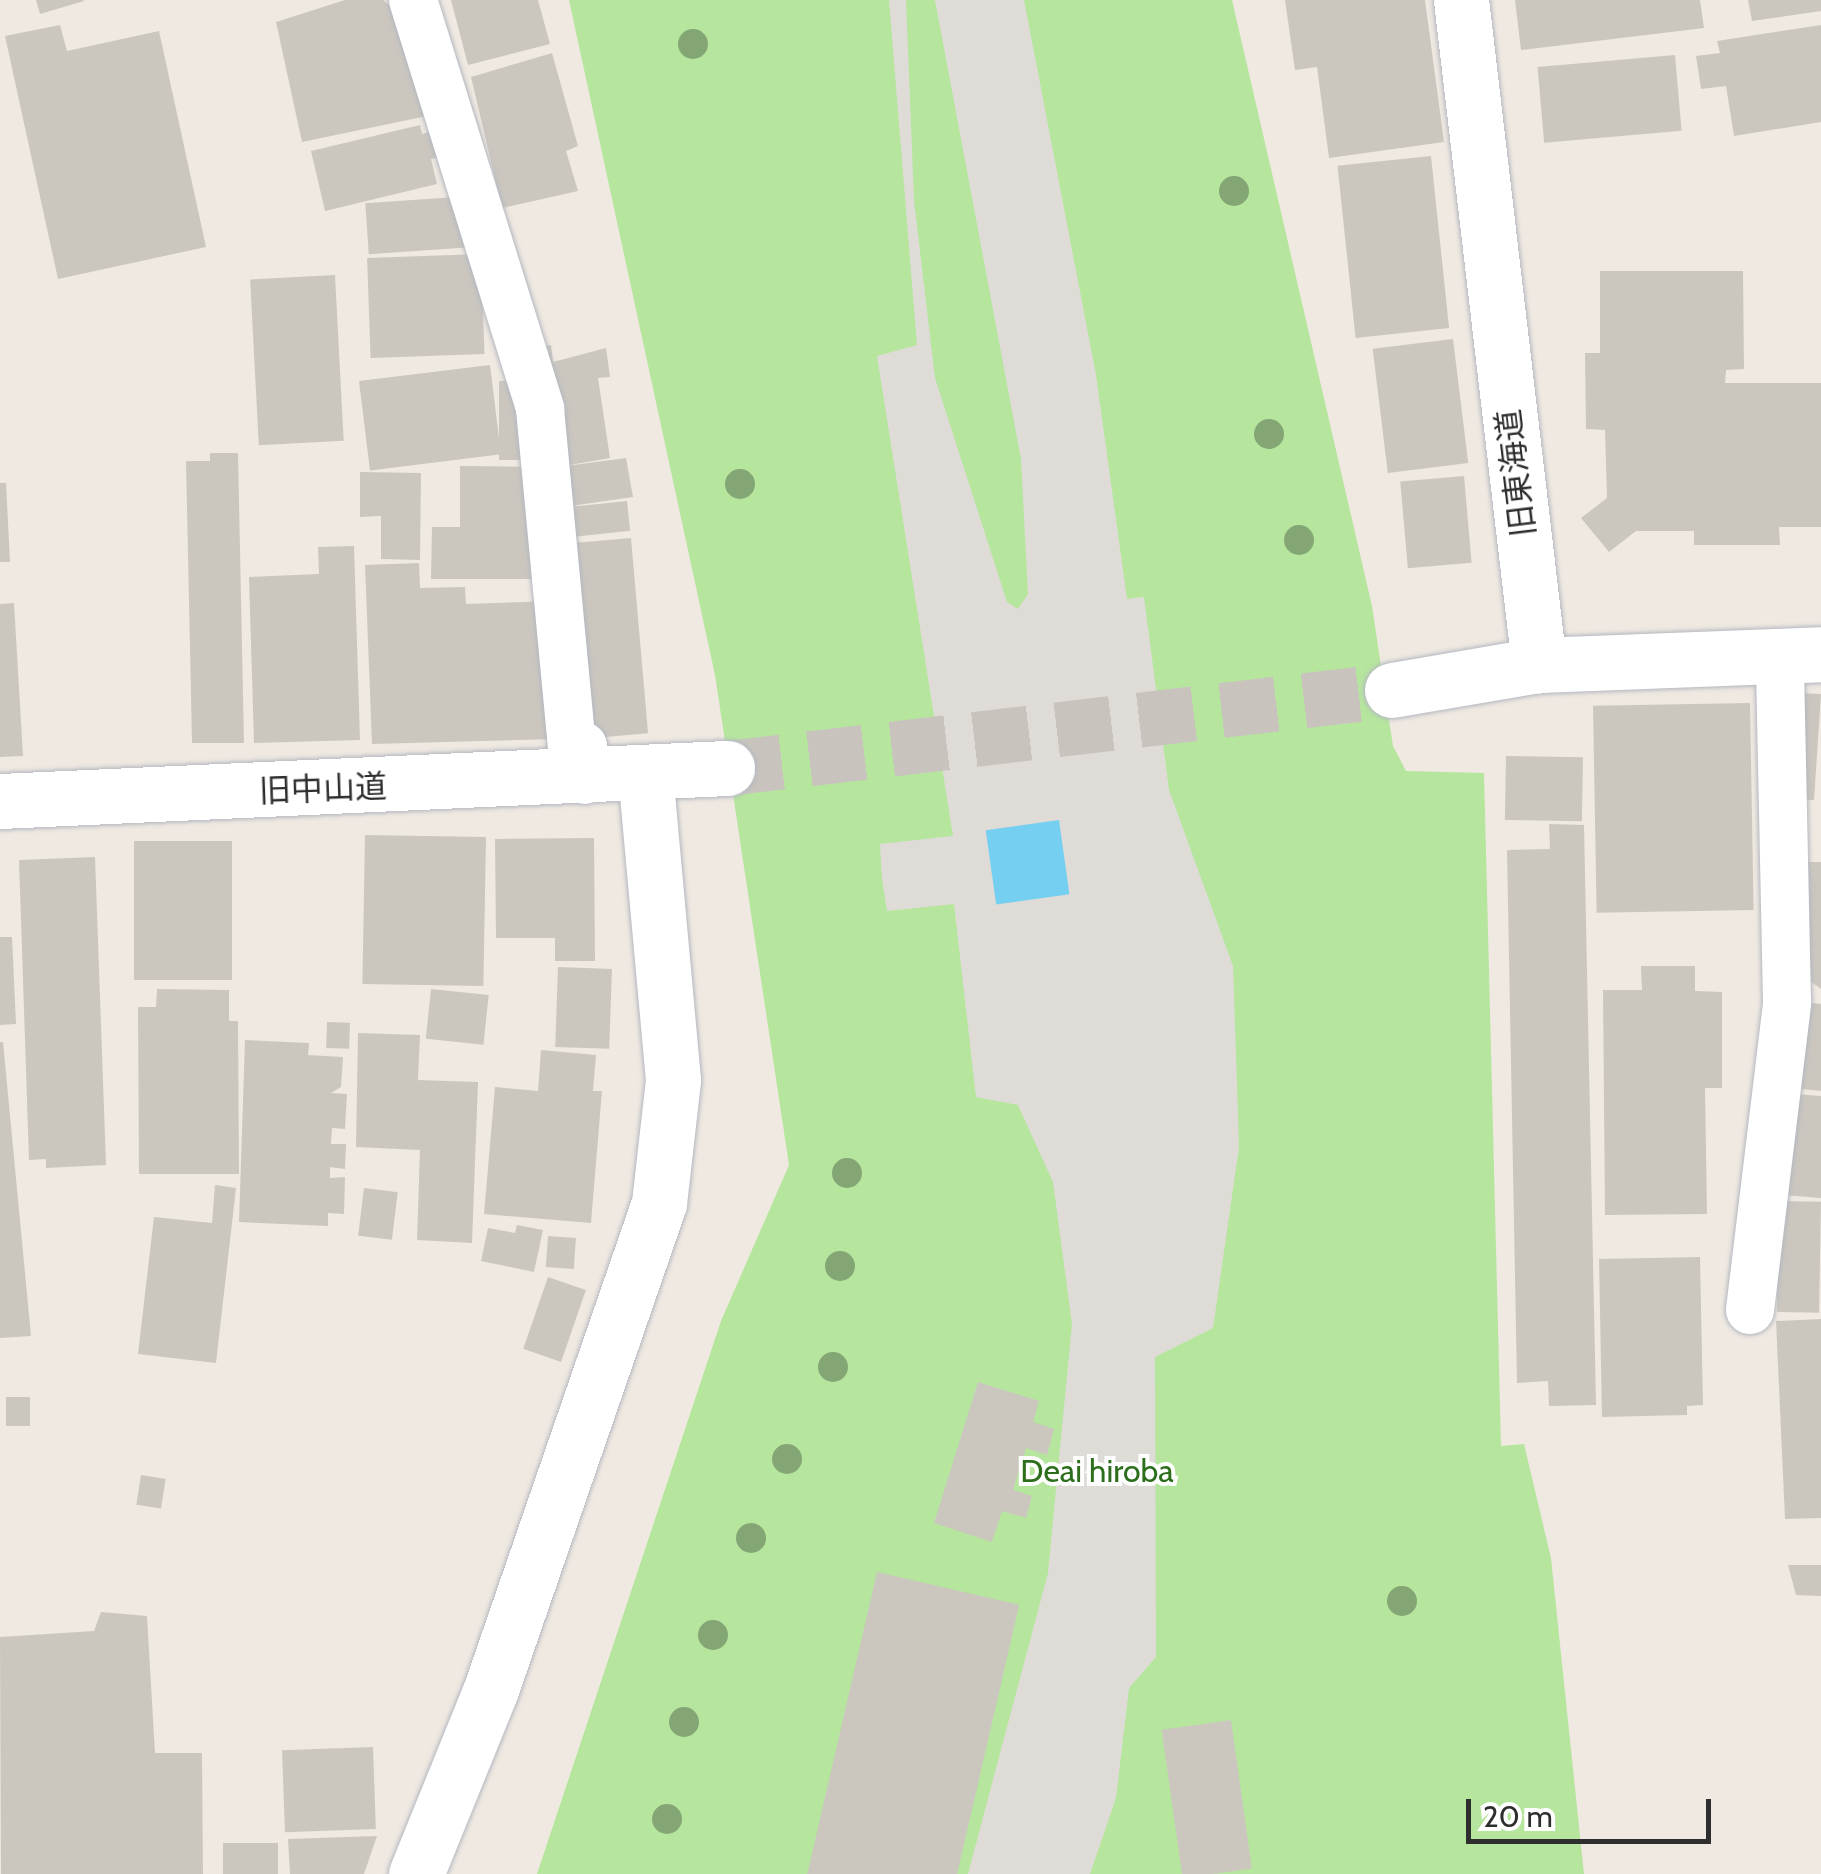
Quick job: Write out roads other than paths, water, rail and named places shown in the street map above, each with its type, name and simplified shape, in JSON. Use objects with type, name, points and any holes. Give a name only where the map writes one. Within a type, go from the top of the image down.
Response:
[{"type":"street","name":"旧東海道","points":[[1461,0],[1539,665]]},
{"type":"street","points":[[1392,690],[1539,665],[1800,654]]},
{"type":"street","name":"旧中山道","points":[[0,801],[585,780],[727,768]]},
{"type":"street","points":[[416,1874],[490,1692],[658,1204],[673,1080],[645,776]]},
{"type":"lane","points":[[414,0],[540,409],[572,748],[582,746],[585,780]]},
{"type":"lane","points":[[1750,1310],[1786,1002],[1800,654]]},
{"type":"water","points":[[1059,820],[1069,894],[996,905],[986,830]]},
{"type":"tunnel","points":[[727,768],[1392,690]]},
{"type":"park label","name":"Deai hiroba","points":[[1097,1471]]}]
